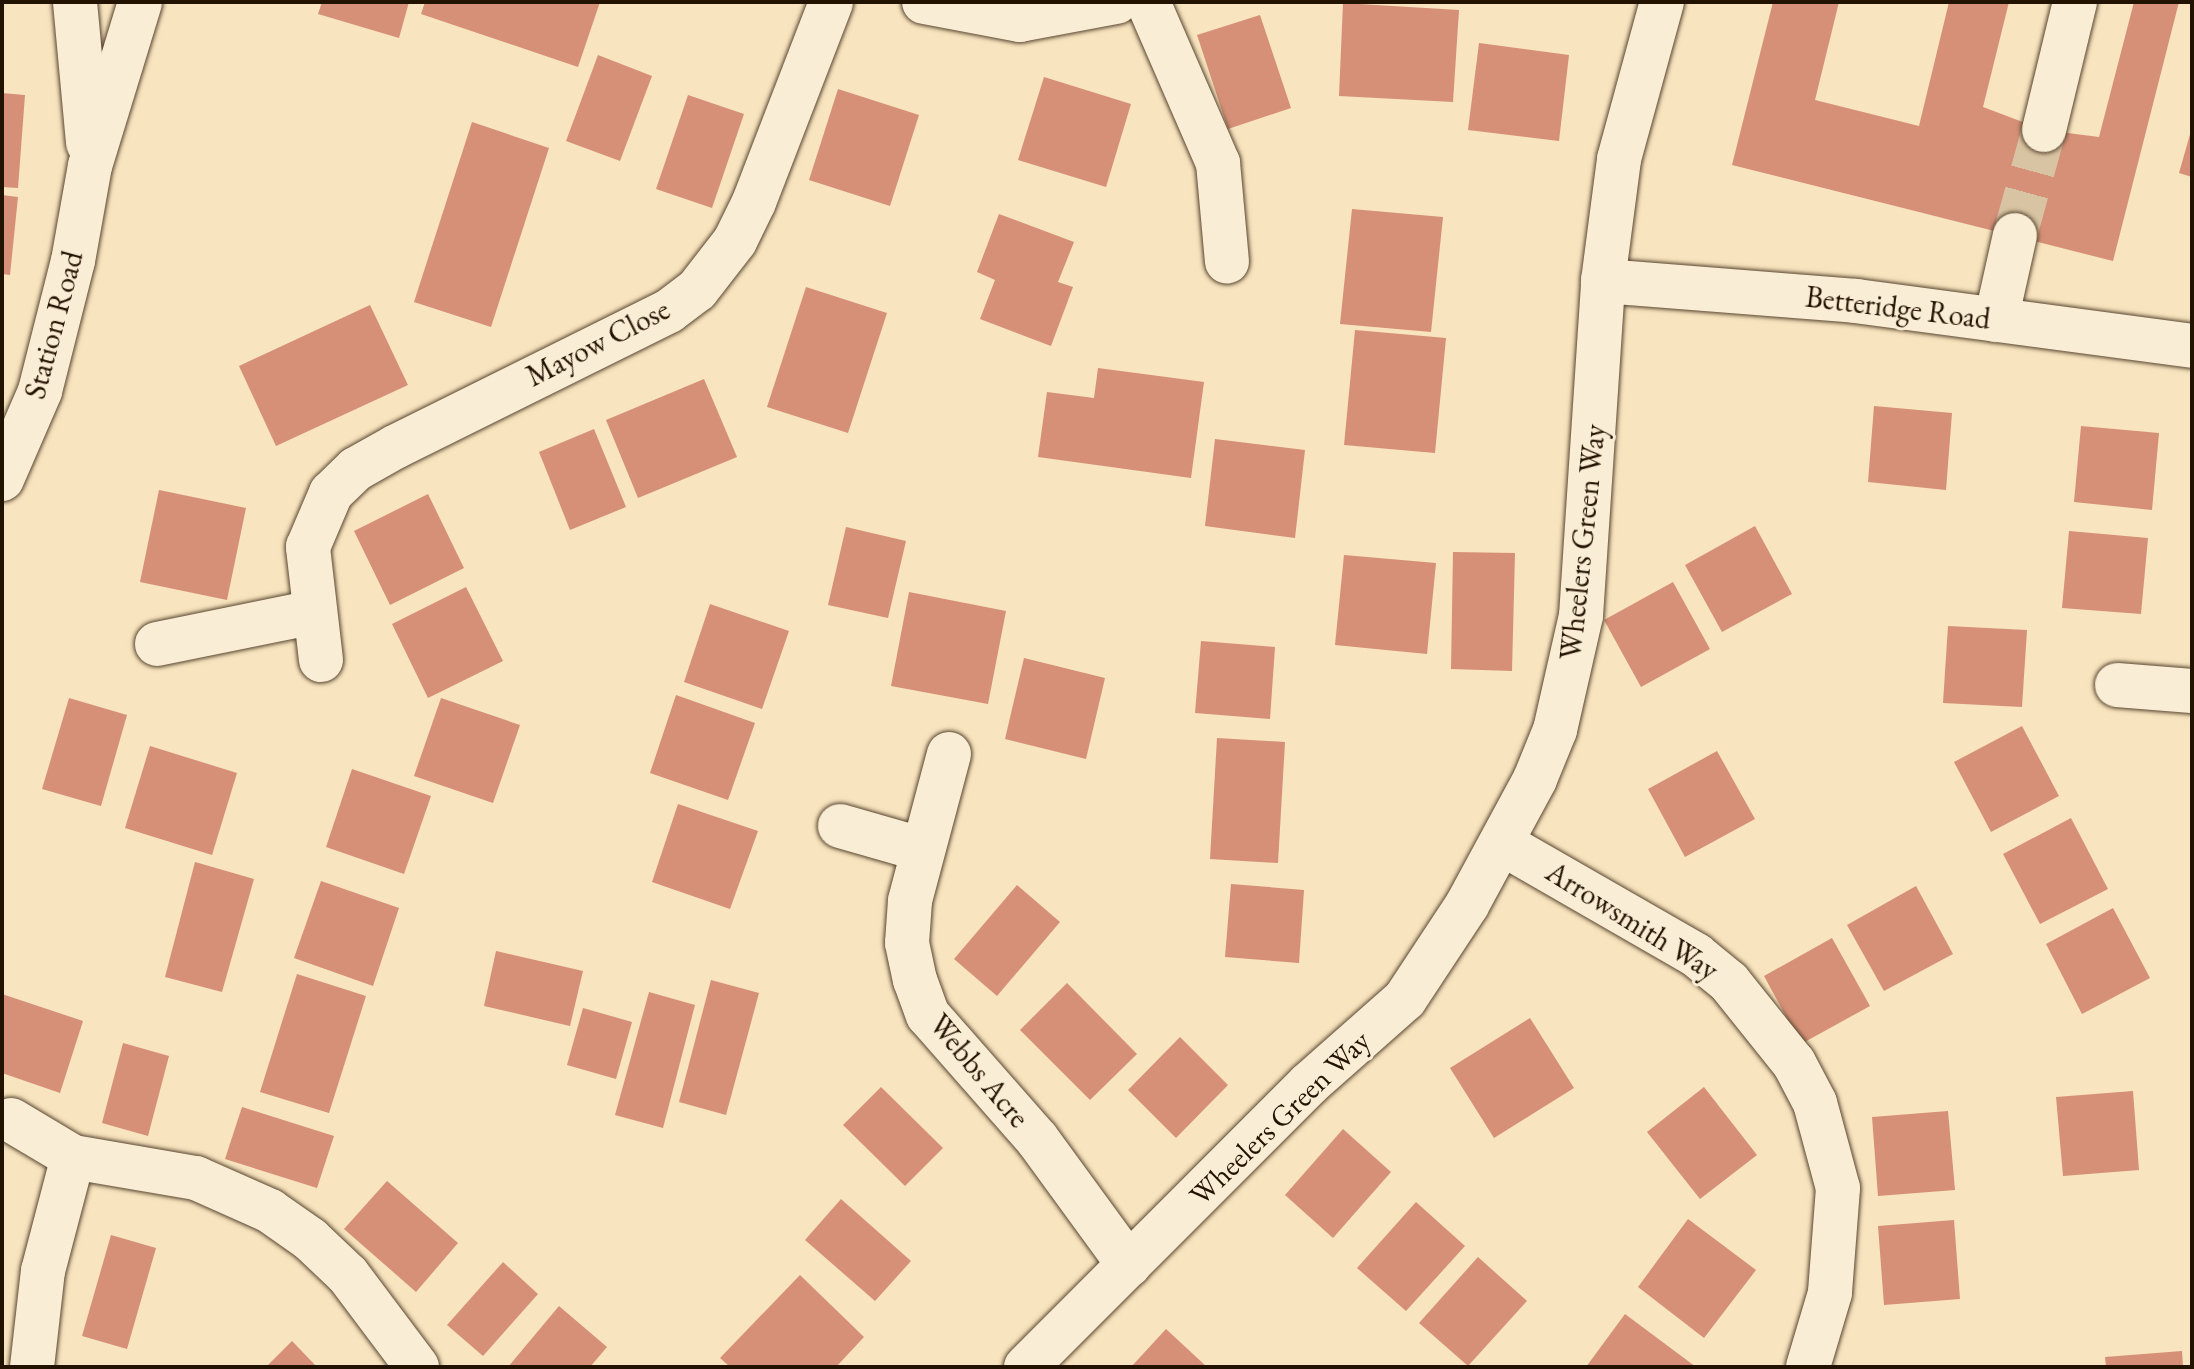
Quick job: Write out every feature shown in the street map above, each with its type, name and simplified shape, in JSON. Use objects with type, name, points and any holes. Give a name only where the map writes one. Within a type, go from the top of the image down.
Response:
[{"type":"street","name":"Station Road","points":[[75,2],[90,166]]},
{"type":"street","name":"Station Road","points":[[2,479],[53,348],[90,166],[140,2]]},
{"type":"street","name":"Mayow Close","points":[[321,660],[308,547],[331,493],[356,469],[463,410],[669,311],[716,268],[754,202],[831,2]]},
{"type":"street","points":[[924,2],[1020,20],[1116,2]]},
{"type":"street","points":[[1148,2],[1218,163],[1227,262]]},
{"type":"street","name":"Wheelers Green Way","points":[[1026,1367],[1309,1084],[1405,999],[1503,844],[1555,730],[1581,616],[1603,281],[1619,159],[1662,2]]},
{"type":"street","points":[[2044,130],[2075,2]]},
{"type":"street","points":[[1996,320],[2015,235]]},
{"type":"street","name":"Betteridge Road","points":[[1603,281],[1856,301],[2192,346]]},
{"type":"street","points":[[157,644],[314,612]]},
{"type":"street","points":[[2117,685],[2192,691]]},
{"type":"street","name":"Webbs Acre","points":[[949,754],[920,849],[907,943],[928,1015],[1037,1139],[1129,1265]]},
{"type":"street","points":[[840,826],[920,849]]},
{"type":"street","name":"Arrowsmith Way","points":[[1503,844],[1696,955],[1729,982],[1794,1063],[1815,1103],[1838,1188],[1830,1293],[1808,1367]]},
{"type":"street","points":[[11,1120],[73,1157],[196,1178],[270,1211],[310,1239],[348,1275],[417,1367]]},
{"type":"street","points":[[32,1367],[43,1271],[73,1157]]},
{"type":"building","points":[[322,2],[409,2],[399,38],[318,14]]},
{"type":"building","points":[[425,2],[600,2],[578,67],[421,14]]},
{"type":"building","points":[[1773,2],[1839,2],[1815,100],[1919,126],[1949,2],[2009,2],[1983,107],[2044,130],[2099,137],[2134,2],[2179,2],[2113,261],[1732,165]]},
{"type":"building","points":[[1343,3],[1459,10],[1453,102],[1339,96]]},
{"type":"building","points":[[1260,15],[1291,108],[1228,129],[1197,35]]},
{"type":"building","points":[[1479,43],[1569,55],[1559,141],[1468,130]]},
{"type":"building","points":[[598,55],[652,76],[620,161],[566,141]]},
{"type":"building","points":[[1044,77],[1131,104],[1106,187],[1018,160]]},
{"type":"building","points":[[838,89],[919,115],[890,206],[809,180]]},
{"type":"building","points":[[2,93],[25,95],[18,188],[2,187]]},
{"type":"building","points":[[688,95],[744,114],[712,208],[656,189]]},
{"type":"building","points":[[472,122],[549,148],[491,327],[414,302]]},
{"type":"building","points":[[2192,131],[2192,177],[2179,173]]},
{"type":"building","points":[[2,195],[18,197],[10,275],[2,274]]},
{"type":"building","points":[[1352,209],[1443,217],[1431,332],[1340,324]]},
{"type":"building","points":[[999,214],[1074,242],[1058,282],[1073,287],[1051,346],[980,319],[995,280],[977,272]]},
{"type":"building","points":[[806,287],[887,313],[848,433],[767,407]]},
{"type":"building","points":[[370,305],[408,385],[276,446],[239,366]]},
{"type":"building","points":[[1355,330],[1446,338],[1435,453],[1344,445]]},
{"type":"building","points":[[1098,368],[1204,382],[1191,478],[1038,457],[1047,392],[1094,398]]},
{"type":"building","points":[[704,379],[737,457],[638,498],[606,420]]},
{"type":"building","points":[[1874,406],[1952,413],[1946,490],[1868,482]]},
{"type":"building","points":[[2081,426],[2159,433],[2152,510],[2074,502]]},
{"type":"building","points":[[594,429],[626,507],[570,530],[539,452]]},
{"type":"building","points":[[1215,439],[1305,450],[1295,538],[1205,526]]},
{"type":"building","points":[[159,490],[246,508],[227,600],[140,582]]},
{"type":"building","points":[[428,494],[464,568],[390,605],[354,531]]},
{"type":"building","points":[[1755,526],[1792,594],[1722,632],[1685,565]]},
{"type":"building","points":[[846,527],[906,541],[888,618],[828,605]]},
{"type":"building","points":[[2069,531],[2148,538],[2141,614],[2062,608]]},
{"type":"building","points":[[1453,552],[1515,553],[1512,671],[1451,669]]},
{"type":"building","points":[[1344,555],[1436,563],[1427,654],[1335,645]]},
{"type":"building","points":[[1673,582],[1710,649],[1641,687],[1604,620]]},
{"type":"building","points":[[466,587],[503,661],[428,698],[392,624]]},
{"type":"building","points":[[909,592],[1006,611],[988,704],[891,686]]},
{"type":"building","points":[[710,604],[789,631],[762,709],[684,682]]},
{"type":"building","points":[[1948,626],[2027,630],[2022,707],[1943,703]]},
{"type":"building","points":[[1201,641],[1275,647],[1270,719],[1195,713]]},
{"type":"building","points":[[1024,658],[1105,678],[1086,759],[1005,739]]},
{"type":"building","points":[[676,695],[755,723],[728,800],[650,773]]},
{"type":"building","points":[[69,698],[127,715],[101,806],[42,789]]},
{"type":"building","points":[[441,698],[520,725],[493,803],[414,776]]},
{"type":"building","points":[[2022,726],[2059,796],[1991,832],[1954,762]]},
{"type":"building","points":[[1217,738],[1285,742],[1278,863],[1210,859]]},
{"type":"building","points":[[150,746],[237,773],[212,855],[125,828]]},
{"type":"building","points":[[1717,751],[1755,819],[1685,857],[1648,789]]},
{"type":"building","points":[[352,769],[431,796],[404,874],[326,847]]},
{"type":"building","points":[[678,804],[758,831],[730,909],[652,882]]},
{"type":"building","points":[[2071,818],[2108,889],[2040,924],[2003,854]]},
{"type":"building","points":[[195,862],[254,879],[222,992],[165,977]]},
{"type":"building","points":[[321,881],[399,908],[373,986],[294,958]]},
{"type":"building","points":[[1231,884],[1304,890],[1299,963],[1225,957]]},
{"type":"building","points":[[1017,885],[1060,922],[997,996],[954,959]]},
{"type":"building","points":[[1916,886],[1953,954],[1884,991],[1847,925]]},
{"type":"building","points":[[2113,908],[2150,978],[2082,1014],[2046,944]]},
{"type":"building","points":[[1832,938],[1870,1006],[1801,1044],[1764,976]]},
{"type":"building","points":[[496,951],[583,971],[570,1026],[484,1006]]},
{"type":"building","points":[[297,974],[366,996],[329,1113],[260,1092]]},
{"type":"building","points":[[711,980],[759,993],[726,1115],[679,1102]]},
{"type":"building","points":[[1067,983],[1137,1054],[1090,1100],[1020,1030]]},
{"type":"building","points":[[649,992],[695,1005],[663,1128],[615,1115]]},
{"type":"building","points":[[2,994],[83,1021],[60,1093],[2,1073]]},
{"type":"building","points":[[583,1008],[632,1022],[616,1079],[567,1065]]},
{"type":"building","points":[[1530,1018],[1574,1088],[1494,1138],[1450,1068]]},
{"type":"building","points":[[1180,1037],[1228,1085],[1176,1138],[1128,1090]]},
{"type":"building","points":[[123,1043],[169,1056],[148,1136],[102,1123]]},
{"type":"building","points":[[881,1087],[943,1148],[905,1186],[843,1125]]},
{"type":"building","points":[[1704,1087],[1757,1155],[1700,1199],[1647,1132]]},
{"type":"building","points":[[2133,1091],[2139,1170],[2063,1176],[2056,1097]]},
{"type":"building","points":[[242,1107],[334,1136],[317,1188],[225,1159]]},
{"type":"building","points":[[1948,1111],[1955,1190],[1878,1196],[1872,1117]]},
{"type":"building","points":[[1343,1129],[1391,1172],[1333,1238],[1285,1195]]},
{"type":"building","points":[[387,1181],[458,1243],[416,1292],[344,1229]]},
{"type":"building","points":[[841,1199],[911,1261],[875,1301],[805,1240]]},
{"type":"building","points":[[1416,1202],[1465,1246],[1406,1311],[1357,1268]]},
{"type":"building","points":[[1688,1219],[1756,1270],[1704,1338],[1638,1287]]},
{"type":"building","points":[[1954,1220],[1960,1299],[1884,1305],[1878,1226]]},
{"type":"building","points":[[111,1235],[156,1248],[127,1349],[82,1336]]},
{"type":"building","points":[[1478,1257],[1527,1301],[1468,1366],[1419,1323]]},
{"type":"building","points":[[503,1262],[538,1294],[483,1356],[447,1325]]},
{"type":"building","points":[[800,1275],[864,1337],[836,1367],[730,1367],[720,1358]]},
{"type":"building","points":[[559,1306],[607,1347],[590,1367],[508,1367]]},
{"type":"building","points":[[1625,1314],[1696,1367],[1586,1367]]},
{"type":"building","points":[[1166,1329],[1207,1367],[1131,1367]]},
{"type":"building","points":[[292,1341],[317,1367],[266,1367]]},
{"type":"building","points":[[2182,1351],[2183,1367],[2106,1367],[2105,1357]]},
{"type":"tunnel","points":[[2015,235],[2044,130]]}]
